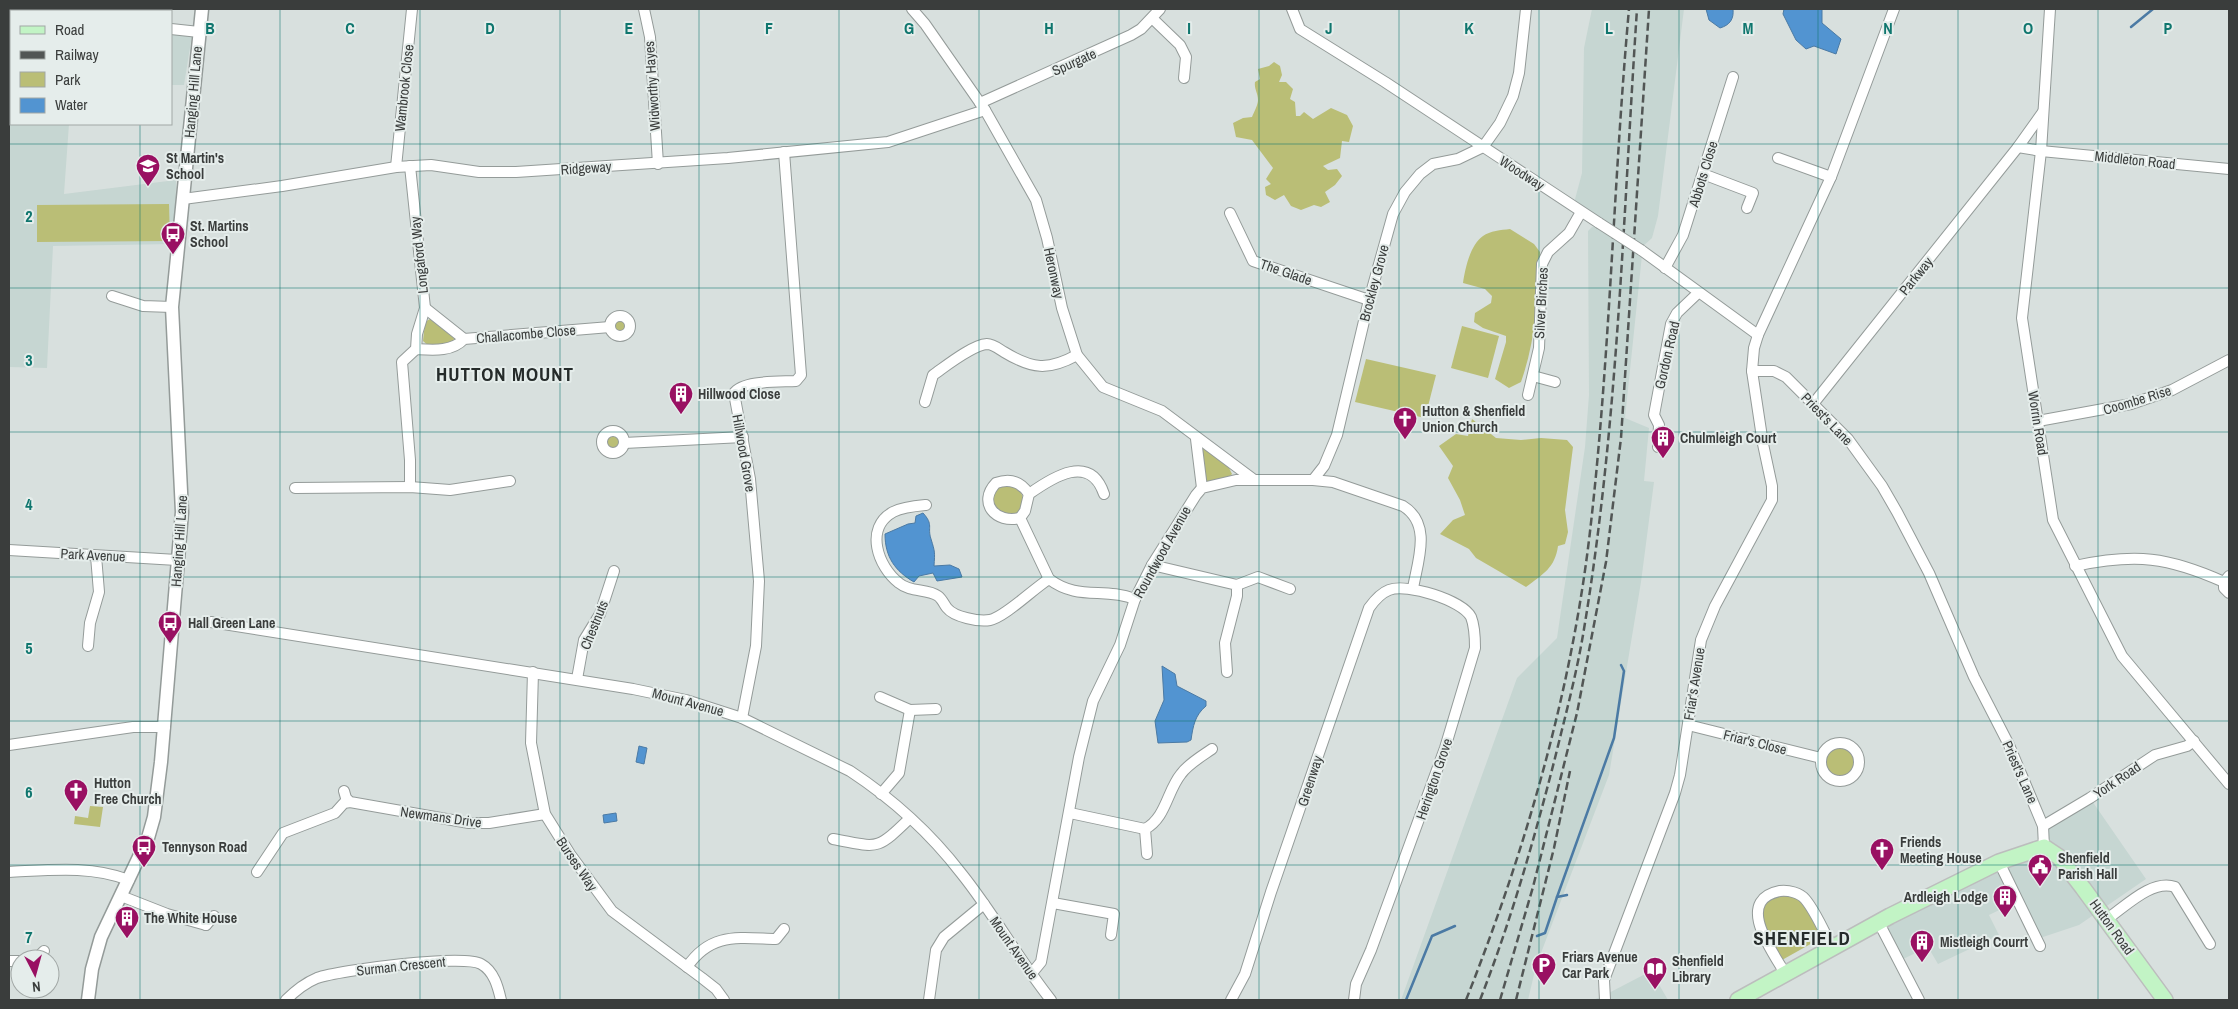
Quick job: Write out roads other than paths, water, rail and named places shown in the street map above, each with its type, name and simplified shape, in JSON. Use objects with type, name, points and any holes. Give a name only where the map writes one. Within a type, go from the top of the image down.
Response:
[{"type":"main road","points":[[1738,1000],[1832,946],[1999,862],[2044,847]]},
{"type":"main road","name":"Hutton Road","points":[[2044,847],[2059,857],[2107,919],[2165,1000]]},
{"type":"street","name":"Hanging Hill Lane","points":[[88,1000],[90,977],[97,950],[148,838],[154,817],[165,727],[182,490],[172,307],[202,9]]},
{"type":"street","name":"Wambrook Close","points":[[396,167],[412,9]]},
{"type":"street","name":"Widworthy Hayes","points":[[644,9],[650,37],[658,164]]},
{"type":"street","name":"Heronway","points":[[912,9],[925,24],[983,106],[1036,200],[1047,238],[1062,308],[1077,355],[1103,387],[1151,405],[1196,439],[1220,452],[1253,479]]},
{"type":"street","name":"Spurgate","points":[[983,106],[1141,30],[1153,19],[1160,9]]},
{"type":"street","name":"Woodway","points":[[1292,9],[1300,29],[1385,82],[1641,250],[1698,293],[1758,334]]},
{"type":"street","points":[[1483,147],[1500,123],[1513,96],[1522,52],[1526,9]]},
{"type":"street","points":[[1752,371],[1754,348],[1758,334],[1831,177],[1894,9]]},
{"type":"street","name":"Worrin Road","points":[[2050,9],[2041,151],[2022,318],[2053,520],[2122,656],[2229,784]]},
{"type":"street","points":[[1153,19],[1180,45],[1186,57],[1184,78]]},
{"type":"street","points":[[172,29],[199,32]]},
{"type":"street","name":"Abbots Close","points":[[1665,268],[1683,235],[1733,77]]},
{"type":"street","name":"Ridgeway","points":[[183,199],[282,186],[396,167],[431,165],[497,173],[658,164],[888,142],[983,106]]},
{"type":"street","name":"Parkway","points":[[1813,404],[2018,147],[2044,111]]},
{"type":"street","name":"Brockley Grove","points":[[1313,480],[1324,466],[1337,435],[1368,300],[1393,214],[1405,192],[1420,174],[1433,164],[1458,159],[1483,147]]},
{"type":"street","points":[[2018,147],[2041,151]]},
{"type":"street","name":"Middleton Road","points":[[2041,151],[2229,170]]},
{"type":"street","name":"Hillwood Grove","points":[[742,718],[756,646],[759,606],[757,550],[743,436],[734,400],[737,389],[747,385],[796,381],[800,376],[784,152]]},
{"type":"street","points":[[1778,158],[1831,177]]},
{"type":"street","name":"Longaford Way","points":[[410,166],[425,308],[417,334],[416,349],[402,362],[410,460],[410,487]]},
{"type":"street","points":[[1703,174],[1753,194],[1747,208]]},
{"type":"street","name":"Silver Birches","points":[[1528,395],[1539,348],[1542,264],[1548,252],[1569,233],[1581,212]]},
{"type":"street","name":"The Glade","points":[[1230,214],[1253,261],[1368,300]]},
{"type":"street","name":"Gordon Road","points":[[1658,446],[1659,425],[1654,415],[1671,324],[1677,313],[1698,293]]},
{"type":"street","points":[[112,296],[143,306],[172,307]]},
{"type":"street","points":[[425,308],[464,339]]},
{"type":"street","name":"Challacombe Close","points":[[416,349],[446,349],[459,344],[464,339],[610,327]]},
{"type":"street","points":[[925,402],[933,375],[980,346],[990,344],[1017,360],[1040,367],[1054,365],[1077,355]]},
{"type":"street","name":"Coombe Rise","points":[[2038,421],[2131,404],[2172,390],[2229,360]]},
{"type":"street","name":"Priest's Lane","points":[[1752,371],[1774,371],[1786,377],[1848,439],[1882,486],[1929,572],[1974,677],[2009,745],[2043,826],[2044,847]]},
{"type":"street","name":"Friar's Avenue","points":[[1605,1000],[1604,980],[1676,793],[1701,640],[1706,625],[1772,500],[1772,486],[1763,444],[1752,371]]},
{"type":"street","points":[[1533,376],[1555,382]]},
{"type":"street","points":[[624,443],[743,436]]},
{"type":"street","points":[[1196,439],[1202,488],[1236,480],[1253,479],[1333,482],[1392,500],[1411,511],[1420,530],[1421,547],[1413,588]]},
{"type":"street","points":[[1324,466],[1333,482]]},
{"type":"street","points":[[1029,494],[1019,483],[1008,480],[996,483],[988,496],[988,507],[994,515],[1005,520],[1020,518],[1026,511],[1029,494],[1050,479],[1077,472],[1093,476],[1098,481],[1104,494]]},
{"type":"street","points":[[295,488],[410,487],[450,490],[510,481]]},
{"type":"street","name":"Roundwood Avenue","points":[[1032,973],[1041,962],[1079,757],[1091,708],[1120,644],[1135,599],[1152,564],[1188,505],[1202,488]]},
{"type":"street","points":[[926,505],[900,510],[885,518],[876,534],[879,556],[884,566],[898,583],[915,591],[936,594],[948,609],[961,615],[986,620],[998,618],[1049,579]]},
{"type":"street","points":[[1020,518],[1049,579],[1071,592],[1120,593],[1135,599]]},
{"type":"street","name":"Park Avenue","points":[[9,550],[177,560]]},
{"type":"street","points":[[88,646],[90,623],[99,592],[96,556]]},
{"type":"street","points":[[2075,566],[2126,558],[2159,559],[2227,579],[2224,588],[2229,593]]},
{"type":"street","points":[[1152,564],[1238,585],[1258,577],[1290,589]]},
{"type":"street","name":"Chestnuts","points":[[577,679],[584,640],[600,614],[614,571]]},
{"type":"street","points":[[1227,672],[1225,643],[1238,585]]},
{"type":"street","name":"Greenway","points":[[1231,1000],[1245,974],[1271,892],[1369,608],[1377,598],[1389,590],[1413,588]]},
{"type":"street","name":"Herington Grove","points":[[1354,1000],[1357,979],[1401,871],[1445,748],[1475,648],[1475,637],[1470,616],[1462,608],[1413,588]]},
{"type":"street","name":"Mount Avenue","points":[[211,622],[577,679],[686,700],[742,718],[850,770],[882,794],[944,853],[984,904],[1051,1000]]},
{"type":"street","name":"Burses Way","points":[[533,672],[531,743],[545,814],[570,854],[612,911],[716,989],[724,1000]]},
{"type":"street","points":[[880,697],[910,710],[936,708]]},
{"type":"street","points":[[882,794],[899,773],[910,710]]},
{"type":"street","name":"Friar's Close","points":[[1688,725],[1821,758]]},
{"type":"street","points":[[9,745],[133,727],[165,727]]},
{"type":"street","name":"York Road","points":[[2043,826],[2090,798],[2155,755],[2187,746],[2194,742]]},
{"type":"street","points":[[1070,813],[1145,829],[1154,824],[1159,817],[1182,772],[1212,749]]},
{"type":"street","points":[[257,872],[283,834],[335,813],[344,804],[350,802],[346,798],[344,791]]},
{"type":"street","name":"Newmans Drive","points":[[350,802],[469,823],[489,823],[545,814]]},
{"type":"street","points":[[833,839],[873,846],[883,844],[909,819]]},
{"type":"street","points":[[1145,829],[1147,854]]},
{"type":"street","points":[[1999,862],[2040,946]]},
{"type":"street","points":[[9,872],[83,870],[113,874],[129,880]]},
{"type":"street","points":[[2107,919],[2144,893],[2161,885],[2168,885],[2175,887],[2210,944]]},
{"type":"street","points":[[1785,973],[1758,925],[1757,915],[1761,904],[1769,895],[1782,891],[1794,892],[1805,898],[1832,946]]},
{"type":"street","points":[[122,896],[208,930],[214,916]]},
{"type":"street","points":[[1053,903],[1114,914],[1111,935]]},
{"type":"street","points":[[929,1000],[936,950],[944,938],[984,904]]},
{"type":"street","points":[[1879,922],[1919,1000]]},
{"type":"street","points":[[776,939],[784,929]]},
{"type":"street","points":[[687,967],[713,941],[737,938],[776,939]]},
{"type":"street","points":[[776,939],[783,948]]},
{"type":"street","name":"Surman Crescent","points":[[286,1000],[303,985],[334,974],[395,965],[466,961],[479,963],[487,968],[496,982],[501,1000]]},
{"type":"water","points":[[1706,9],[1733,9],[1733,16],[1729,23],[1720,28],[1709,20]]},
{"type":"water","points":[[1784,9],[1822,9],[1822,23],[1841,39],[1836,54],[1814,46],[1806,49],[1796,40],[1783,14]]},
{"type":"water","points":[[923,513],[929,523],[934,552],[934,566],[950,565],[959,569],[962,577],[937,581],[933,573],[919,576],[914,582],[901,573],[892,562],[885,542],[885,534],[915,523],[916,516]]},
{"type":"water","points":[[1162,666],[1175,674],[1177,686],[1206,701],[1206,706],[1199,713],[1195,721],[1191,740],[1187,742],[1158,743],[1155,721],[1164,700]]},
{"type":"water","points":[[639,746],[647,748],[644,764],[636,762]]},
{"type":"water","points":[[616,813],[617,821],[604,823],[603,815]]},
{"type":"waterway","points":[[2131,27],[2153,9]]},
{"type":"waterway","points":[[1557,897],[1614,738],[1624,671],[1621,665]]},
{"type":"waterway","points":[[1537,936],[1545,933],[1557,897],[1567,895]]},
{"type":"waterway","points":[[1406,1000],[1432,936],[1455,926]]},
{"type":"railway","points":[[1466,1000],[1507,889],[1542,774],[1570,658],[1581,599],[1589,540],[1602,408],[1629,9]]},
{"type":"railway","points":[[1480,1000],[1502,940],[1530,850],[1566,712],[1583,635],[1595,557],[1612,401],[1637,9]]},
{"type":"railway","points":[[1500,1000],[1533,887],[1577,713],[1606,562],[1621,438],[1649,9]]},
{"type":"railway","points":[[1516,1000],[1554,848],[1570,771]]},
{"type":"place","name":"St Martin's School","points":[[148,187]]},
{"type":"place","name":"St. Martins School","points":[[173,255]]},
{"type":"place","name":"Hillwood Close","points":[[681,415]]},
{"type":"place","name":"Hutton & Shenfield Union Church","points":[[1405,440]]},
{"type":"place","name":"Chulmleigh Court","points":[[1663,459]]},
{"type":"place","name":"Hall Green Lane","points":[[170,644]]},
{"type":"place","name":"Hutton Free Church","points":[[76,812]]},
{"type":"place","name":"Tennyson Road","points":[[144,868]]},
{"type":"place","name":"Friends Meeting House","points":[[1882,871]]},
{"type":"place","name":"Shenfield Parish Hall","points":[[2040,887]]},
{"type":"place","name":"Ardleigh Lodge","points":[[2005,918]]},
{"type":"place","name":"The White House","points":[[127,939]]},
{"type":"place","name":"Mistleigh Courrt","points":[[1922,963]]},
{"type":"place","name":"Friars Avenue Car Park","points":[[1544,986]]},
{"type":"place","name":"Shenfield Library","points":[[1655,990]]},
{"type":"district","name":"HUTTON MOUNT","points":[[505,374]]},
{"type":"district","name":"SHENFIELD","points":[[1802,938]]}]
